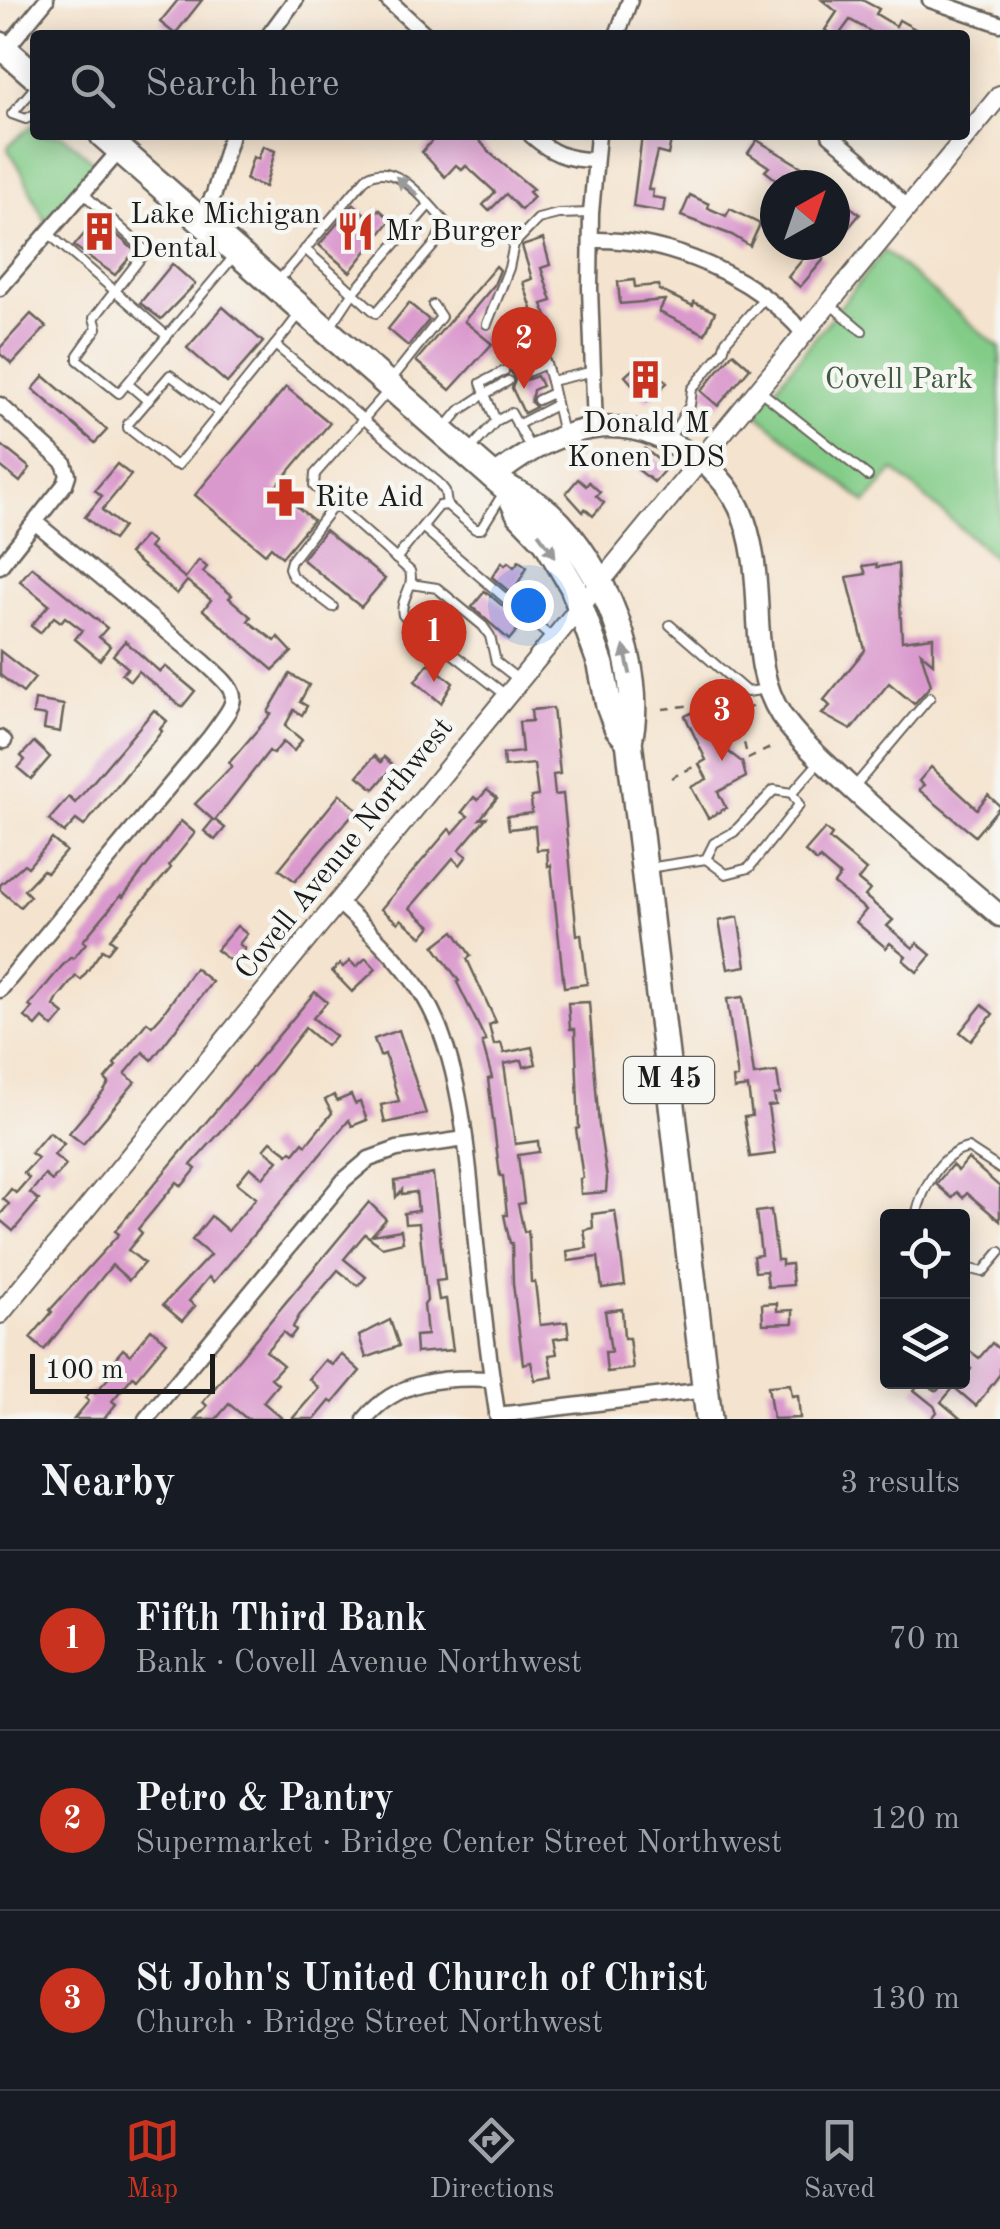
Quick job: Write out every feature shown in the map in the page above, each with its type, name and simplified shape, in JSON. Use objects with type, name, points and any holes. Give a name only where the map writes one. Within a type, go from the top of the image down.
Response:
[{"type":"highway","points":[[3,48],[30,72]]},
{"type":"highway","name":"M 45","points":[[112,142],[468,454],[549,515],[611,604],[631,676],[634,707],[629,740],[709,1419]]},
{"type":"highway","name":"M 45","points":[[501,482],[518,513],[553,552],[580,606],[616,726],[629,740]]},
{"type":"main road","points":[[501,482],[530,449],[563,434],[595,428],[643,431],[702,460],[730,487],[749,528],[757,587],[760,660],[780,714],[852,789],[1000,916]]},
{"type":"street","points":[[3,48],[46,0]]},
{"type":"street","points":[[273,30],[295,0]]},
{"type":"street","points":[[388,0],[421,30]]},
{"type":"street","points":[[620,30],[630,0]]},
{"type":"street","points":[[930,0],[1000,24]]},
{"type":"street","name":"Covell Avenue Northwest","points":[[970,131],[1000,95]]},
{"type":"street","points":[[201,219],[214,194],[230,140]]},
{"type":"street","points":[[537,140],[569,160],[594,160]]},
{"type":"street","points":[[595,428],[590,213],[597,140]]},
{"type":"street","points":[[836,140],[906,208]]},
{"type":"street","name":"Covell Avenue Northwest","points":[[0,1314],[963,140]]},
{"type":"street","points":[[0,288],[83,193],[112,142]]},
{"type":"street","points":[[592,240],[618,240],[688,258],[732,276],[794,321],[805,334]]},
{"type":"street","points":[[0,406],[64,463],[68,475],[66,484],[0,566]]},
{"type":"street","points":[[2,984],[210,737],[231,708],[234,695],[230,685],[204,662],[36,523]]},
{"type":"street","points":[[338,902],[375,936],[423,994],[451,1071],[466,1139],[497,1417],[706,1390]]},
{"type":"street","points":[[146,1419],[344,1180],[368,1159],[397,1148],[466,1139]]},
{"type":"street","points":[[365,1419],[378,1404],[410,1385],[462,1378],[490,1379]]},
{"type":"lane","points":[[30,93],[12,114],[30,117]]},
{"type":"lane","points":[[276,284],[305,250],[375,171],[398,177],[444,222],[443,231],[376,313],[305,250]]},
{"type":"lane","points":[[83,193],[146,251],[94,318],[97,328],[78,355],[78,360],[118,393],[238,252]]},
{"type":"lane","points":[[328,330],[353,293],[429,205]]},
{"type":"lane","points":[[487,324],[514,244],[538,219],[590,213]]},
{"type":"lane","points":[[48,234],[167,336]]},
{"type":"lane","points":[[668,441],[690,404],[692,389],[723,351],[726,341],[764,298]]},
{"type":"lane","points":[[830,304],[862,331]]},
{"type":"lane","points":[[433,305],[441,317],[366,419],[316,474],[314,486],[410,572],[403,615],[507,696]]},
{"type":"lane","points":[[220,413],[170,375],[128,428],[178,465],[275,345],[304,309]]},
{"type":"lane","points":[[275,345],[438,482],[448,506],[475,529],[481,529],[501,482]]},
{"type":"lane","points":[[520,364],[542,354],[563,434]]},
{"type":"lane","points":[[524,373],[546,364]]},
{"type":"lane","points":[[496,421],[481,383],[504,371]]},
{"type":"lane","points":[[551,381],[594,371]]},
{"type":"lane","points":[[442,431],[458,411],[508,381]]},
{"type":"lane","points":[[128,384],[148,400]]},
{"type":"lane","points":[[759,390],[868,476]]},
{"type":"lane","points":[[538,400],[553,393]]},
{"type":"lane","points":[[517,424],[554,406]]},
{"type":"lane","points":[[468,454],[496,421],[521,408]]},
{"type":"lane","points":[[511,413],[530,449]]},
{"type":"lane","points":[[333,607],[292,576],[288,568],[334,505]]},
{"type":"lane","points":[[396,559],[439,506],[448,506]]},
{"type":"lane","points":[[422,527],[554,639]]},
{"type":"lane","points":[[411,584],[437,588],[483,626],[490,636],[496,662],[519,680]]},
{"type":"lane","points":[[670,624],[746,692],[768,689]]},
{"type":"lane","points":[[852,789],[930,696]]},
{"type":"lane","points":[[792,794],[821,760]]},
{"type":"lane","points":[[644,868],[706,859],[726,874],[749,868],[799,805],[792,794],[774,790],[734,832],[714,843],[706,859]]},
{"type":"lane","points":[[919,1209],[928,1183],[957,1150],[968,1148],[1000,1169]]},
{"type":"lane","points":[[970,1269],[983,1272],[1000,1252]]},
{"type":"path","points":[[663,709],[692,705],[712,685],[719,697]]},
{"type":"path","points":[[730,706],[737,714],[748,759],[776,744]]},
{"type":"path","points":[[737,714],[753,706]]},
{"type":"path","points":[[670,778],[699,764]]},
{"type":"green space","points":[[30,127],[30,140],[68,140],[95,163],[46,222],[8,150]]},
{"type":"green space","name":"Covell Park","points":[[884,251],[1000,348],[1000,563],[894,470],[866,503],[755,413]]},
{"type":"building","points":[[178,0],[202,0],[178,30],[170,30],[160,22]]},
{"type":"building","points":[[822,0],[862,0],[879,9],[876,14],[896,26],[899,20],[917,30],[868,30],[850,20],[843,30],[825,30],[837,12]]},
{"type":"building","points":[[433,140],[479,140],[533,189],[529,192],[534,197],[521,210],[506,194],[489,211],[483,205],[495,192],[472,171],[456,165],[445,177],[422,152]]},
{"type":"building","points":[[641,140],[671,140],[668,155],[657,152],[648,189],[653,190],[652,197],[665,199],[663,212],[633,207]]},
{"type":"building","points":[[757,140],[806,170],[766,170],[769,167],[748,153]]},
{"type":"building","points":[[263,146],[275,151],[265,187],[246,180],[253,157],[258,159]]},
{"type":"building","points":[[690,195],[726,216],[730,209],[760,224],[750,246],[681,216]]},
{"type":"building","name":"Mr Burger","points":[[354,204],[370,219],[379,209],[391,220],[350,272],[319,245]]},
{"type":"building","points":[[850,207],[860,214],[850,226]]},
{"type":"building","name":"Lake Michigan Dental","points":[[98,218],[135,251],[115,275],[74,246]]},
{"type":"building","points":[[543,239],[550,265],[541,268],[552,301],[542,304],[555,336],[535,344],[524,318],[534,315],[523,282],[532,279],[522,246]]},
{"type":"building","points":[[802,260],[823,260],[800,287],[788,277]]},
{"type":"building","points":[[172,264],[195,284],[161,319],[140,303]]},
{"type":"building","points":[[496,266],[500,270],[494,285],[464,321],[492,344],[450,390],[416,361]]},
{"type":"building","points":[[634,280],[635,287],[659,285],[659,290],[715,312],[705,334],[659,312],[665,300],[620,304],[618,282]]},
{"type":"building","points":[[409,303],[429,320],[408,346],[388,329]]},
{"type":"building","points":[[223,307],[263,342],[227,383],[187,348]]},
{"type":"building","points":[[31,314],[46,327],[12,364],[0,354],[0,348]]},
{"type":"building","points":[[733,353],[750,368],[718,406],[701,391]]},
{"type":"building","name":"Donald M Konen DDS","points":[[645,358],[667,383],[647,401],[625,376]]},
{"type":"building","points":[[513,362],[519,378],[537,376],[542,386],[533,390],[531,402],[536,407],[524,413],[512,388],[515,380],[508,365]]},
{"type":"building","points":[[44,376],[107,430],[95,443],[33,389]]},
{"type":"building","points":[[286,387],[330,423],[275,488],[313,520],[282,557],[271,547],[265,554],[195,495]]},
{"type":"building","points":[[0,444],[30,468],[20,482],[0,466]]},
{"type":"building","points":[[645,449],[667,467],[654,482],[632,465]]},
{"type":"building","points":[[117,464],[131,475],[102,510],[123,527],[113,540],[85,517],[102,496],[95,490]]},
{"type":"building","points":[[578,479],[586,486],[589,482],[600,492],[596,496],[604,503],[593,516],[585,509],[583,512],[566,493]]},
{"type":"building","points":[[325,530],[385,579],[361,607],[302,559]]},
{"type":"building","points":[[145,536],[153,543],[149,548],[185,578],[199,560],[207,567],[203,572],[232,595],[229,598],[251,617],[248,621],[275,641],[278,637],[292,652],[273,670],[203,610],[211,600],[187,581],[177,594],[129,554]]},
{"type":"building","points":[[519,561],[527,567],[512,594],[492,577],[502,562],[514,567]]},
{"type":"building","points":[[898,564],[902,641],[933,637],[933,663],[921,653],[931,685],[914,704],[889,683],[851,730],[822,714],[830,706],[824,700],[865,650],[847,577],[866,574],[863,566]]},
{"type":"building","points":[[32,567],[107,628],[99,637],[110,646],[100,660],[75,639],[82,630],[65,617],[61,622],[54,617],[40,633],[31,626],[49,605],[20,581]]},
{"type":"building","points":[[485,591],[523,623],[509,640],[472,607]]},
{"type":"building","points":[[125,641],[160,672],[165,666],[195,691],[182,707],[138,671],[130,681],[122,674],[128,668],[113,655]]},
{"type":"building","points":[[0,651],[35,678],[23,693],[0,675]]},
{"type":"building","points":[[429,663],[453,683],[441,703],[415,681]]},
{"type":"building","points":[[290,674],[309,685],[300,702],[307,706],[302,715],[294,710],[285,726],[302,740],[294,751],[283,742],[273,754],[269,751],[215,820],[225,828],[215,840],[204,831],[213,820],[195,804],[232,766],[229,763],[271,714],[268,712]]},
{"type":"building","points":[[725,689],[737,698],[727,710],[711,719],[730,753],[742,762],[746,777],[718,792],[726,808],[708,818],[691,787],[707,779],[699,764],[706,760],[685,716],[716,701]]},
{"type":"building","points":[[35,700],[64,705],[60,732],[44,729],[46,716],[33,714]]},
{"type":"building","points":[[553,708],[560,774],[553,775],[555,795],[563,794],[577,935],[581,934],[587,984],[564,987],[547,849],[537,850],[535,826],[509,829],[507,816],[532,813],[531,797],[538,796],[534,764],[504,767],[503,754],[522,752],[519,722],[532,721],[531,710]]},
{"type":"building","points":[[154,710],[167,721],[162,731],[84,826],[76,820],[64,833],[49,820],[69,797],[75,803]]},
{"type":"building","points":[[34,742],[50,757],[31,779],[18,768],[25,760],[21,756]]},
{"type":"building","points":[[374,756],[381,762],[384,757],[394,766],[374,789],[358,776]]},
{"type":"building","points":[[931,767],[977,809],[988,795],[1000,806],[975,836],[919,790],[924,785],[919,781]]},
{"type":"building","points":[[487,790],[497,798],[459,850],[467,856],[460,865],[453,858],[410,908],[431,926],[422,937],[401,919],[398,923],[381,909],[449,829],[453,833],[468,816],[462,812],[474,797],[478,800]]},
{"type":"building","points":[[340,794],[357,809],[295,881],[279,869]]},
{"type":"building","points":[[181,821],[195,833],[169,865],[171,868],[110,939],[115,943],[107,953],[102,950],[81,980],[76,976],[58,998],[54,1006],[64,1014],[53,1027],[43,1018],[36,1026],[25,1017],[32,1008],[29,1006],[62,966],[73,959],[86,943],[83,941],[123,897]]},
{"type":"building","points":[[825,829],[832,835],[829,839],[866,870],[858,880],[870,890],[865,896],[893,920],[887,926],[913,948],[917,943],[931,955],[917,972],[903,960],[906,956],[890,943],[886,948],[856,922],[866,910],[834,884],[840,876],[805,852]]},
{"type":"building","points":[[52,839],[66,851],[47,873],[43,870],[24,890],[30,896],[20,907],[0,890],[0,885],[24,864],[28,867]]},
{"type":"building","points":[[738,917],[746,966],[728,969],[719,921]]},
{"type":"building","points":[[237,926],[247,934],[239,944],[245,949],[233,963],[216,950]]},
{"type":"building","points":[[454,931],[471,956],[467,959],[496,1022],[489,1025],[494,1045],[501,1043],[504,1053],[532,1047],[536,1064],[524,1067],[522,1060],[504,1064],[515,1144],[538,1141],[539,1152],[518,1155],[524,1203],[518,1204],[524,1232],[528,1231],[531,1282],[535,1282],[540,1325],[567,1322],[569,1337],[554,1339],[557,1354],[549,1355],[553,1377],[535,1380],[531,1362],[523,1364],[512,1243],[504,1215],[503,1176],[488,1079],[492,1078],[482,1042],[486,1041],[459,981],[434,946]]},
{"type":"building","points":[[366,958],[376,969],[352,992],[332,971],[350,961],[356,967]]},
{"type":"building","points":[[195,968],[212,982],[152,1060],[143,1052],[125,1074],[135,1082],[83,1144],[69,1133],[104,1091],[109,1083],[105,1079],[114,1064],[147,1022],[152,1026],[162,1015]]},
{"type":"building","points":[[315,992],[327,1002],[313,1018],[335,1036],[326,1046],[305,1028],[191,1165],[196,1169],[182,1186],[177,1182],[138,1229],[142,1233],[128,1250],[144,1263],[129,1280],[112,1265],[44,1350],[30,1338],[50,1310],[119,1234],[115,1231]]},
{"type":"building","points":[[743,997],[754,1075],[777,1072],[780,1094],[774,1095],[776,1105],[768,1106],[775,1154],[750,1157],[744,1117],[752,1116],[748,1087],[734,1089],[733,1078],[738,1078],[727,999]]},
{"type":"building","points":[[589,1002],[607,1178],[606,1192],[581,1194],[575,1029],[570,1029],[568,1003]]},
{"type":"building","points":[[982,1005],[993,1014],[971,1041],[960,1032]]},
{"type":"building","points":[[399,1030],[426,1114],[385,1123],[381,1105],[399,1101],[385,1054],[380,1056],[374,1039]]},
{"type":"building","points":[[334,1095],[337,1101],[351,1095],[355,1104],[360,1102],[367,1120],[352,1126],[349,1120],[214,1282],[209,1277],[189,1301],[195,1306],[182,1321],[163,1305],[210,1255],[192,1240],[211,1216],[228,1231],[256,1198],[237,1183],[250,1167],[263,1178],[278,1160],[264,1149],[271,1141],[288,1154],[303,1142],[306,1145],[332,1113],[325,1100]]},
{"type":"building","points":[[49,1132],[64,1144],[54,1155],[66,1165],[52,1181],[45,1175],[30,1193],[39,1200],[13,1231],[0,1220],[9,1204],[3,1199],[11,1189],[16,1193],[29,1178],[24,1173],[38,1158],[31,1153]]},
{"type":"building","points":[[968,1159],[1000,1187],[1000,1221],[967,1193],[963,1198],[957,1192],[952,1198],[936,1184],[952,1165],[958,1171]]},
{"type":"building","points":[[433,1174],[445,1280],[436,1281],[439,1300],[446,1299],[453,1350],[416,1353],[415,1336],[427,1335],[427,1301],[419,1223],[405,1224],[404,1213],[418,1211],[416,1192],[402,1194],[402,1190],[396,1197],[395,1181]]},
{"type":"building","points":[[369,1202],[386,1219],[372,1235],[401,1230],[403,1242],[382,1247],[365,1234],[344,1259],[366,1277],[358,1286],[338,1270],[299,1316],[290,1338],[283,1332],[266,1351],[283,1365],[271,1378],[278,1384],[263,1402],[283,1419],[247,1419],[229,1404],[216,1419],[195,1419],[207,1406],[203,1402]]},
{"type":"building","points":[[771,1210],[777,1260],[782,1260],[782,1265],[791,1264],[793,1285],[768,1287],[766,1271],[755,1272],[753,1256],[761,1255],[756,1212]]},
{"type":"building","points":[[615,1211],[625,1285],[602,1288],[598,1257],[568,1261],[567,1251],[587,1248],[584,1230],[593,1228],[592,1214]]},
{"type":"building","points":[[777,1303],[777,1311],[793,1310],[793,1323],[763,1324],[762,1304]]},
{"type":"building","points":[[622,1309],[624,1338],[629,1338],[633,1369],[607,1372],[605,1352],[611,1352],[605,1311]]},
{"type":"building","points":[[390,1320],[399,1346],[366,1358],[359,1336]]},
{"type":"building","points":[[151,1329],[167,1342],[112,1401],[116,1404],[104,1419],[74,1419],[89,1401],[85,1398],[112,1374],[117,1365],[113,1361],[123,1349],[130,1355]]},
{"type":"building","points":[[992,1343],[1000,1350],[1000,1374],[976,1406],[956,1389],[970,1389],[970,1351],[979,1358]]},
{"type":"building","points":[[341,1354],[360,1371],[315,1419],[292,1419],[319,1388],[309,1379],[325,1360],[332,1365]]},
{"type":"building","points":[[790,1384],[792,1396],[798,1395],[800,1418],[773,1419],[768,1386]]},
{"type":"building","points":[[952,1389],[941,1402],[961,1419],[931,1419],[937,1412],[934,1406],[914,1390]]},
{"type":"place","name":"Lake Michigan Dental","points":[[100,232]]},
{"type":"place","name":"Mr Burger","points":[[355,232]]},
{"type":"place","name":"Donald M Konen DDS","points":[[646,380]]},
{"type":"place","name":"Petro & Pantry","points":[[524,389]]},
{"type":"place","name":"Rite Aid","points":[[285,498]]},
{"type":"place","name":"Fifth Third Bank","points":[[434,682]]},
{"type":"place","name":"St John's United Church of Christ","points":[[722,761]]}]
